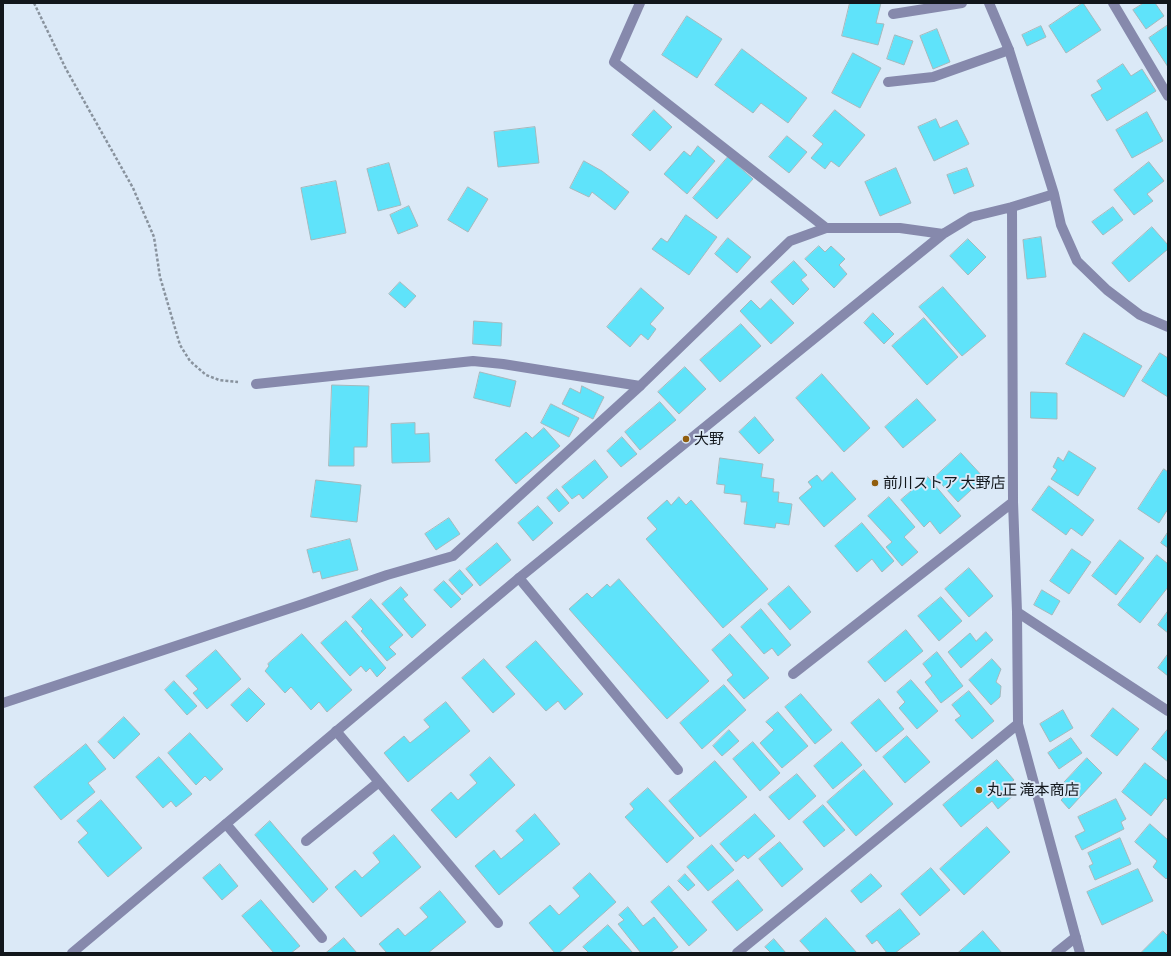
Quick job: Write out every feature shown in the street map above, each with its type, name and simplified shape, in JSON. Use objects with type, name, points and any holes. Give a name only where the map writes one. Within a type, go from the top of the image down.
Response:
[{"type":"street","points":[[640,3],[614,62],[826,228]]},
{"type":"street","points":[[892,14],[962,3]]},
{"type":"street","points":[[989,3],[1009,50],[1054,194],[1061,225],[1077,261],[1107,290],[1140,315],[1168,327]]},
{"type":"street","points":[[1113,3],[1168,96]]},
{"type":"street","points":[[888,82],[933,77],[1009,50]]},
{"type":"street","points":[[72,953],[519,578],[943,234],[971,217],[1012,207],[1054,194]]},
{"type":"street","points":[[1012,207],[1013,502],[1017,612],[1018,724],[1080,953]]},
{"type":"street","points":[[3,703],[387,575],[453,556],[640,386],[790,241],[826,228],[900,228],[943,234]]},
{"type":"street","points":[[256,384],[473,361],[503,364],[640,386]]},
{"type":"street","points":[[793,674],[1013,502]]},
{"type":"street","points":[[519,578],[678,770]]},
{"type":"street","points":[[1017,612],[1168,711]]},
{"type":"street","points":[[737,953],[1018,724]]},
{"type":"street","points":[[336,731],[498,923]]},
{"type":"street","points":[[306,841],[379,782]]},
{"type":"street","points":[[226,824],[322,938]]},
{"type":"street","points":[[1056,953],[1076,937]]},
{"type":"path","points":[[34,3],[66,69],[133,188],[154,237],[160,277],[180,344],[190,361],[206,375],[219,380],[256,384]]},
{"type":"building","points":[[850,3],[881,3],[876,23],[884,24],[878,45],[842,36]]},
{"type":"building","points":[[1083,3],[1101,30],[1066,53],[1049,26]]},
{"type":"building","points":[[1144,3],[1155,3],[1164,16],[1146,29],[1133,10]]},
{"type":"building","points":[[687,16],[722,39],[697,78],[662,55]]},
{"type":"building","points":[[1168,25],[1168,67],[1149,38]]},
{"type":"building","points":[[1041,26],[1046,37],[1027,46],[1022,35]]},
{"type":"building","points":[[937,29],[950,62],[933,69],[920,36]]},
{"type":"building","points":[[895,35],[913,41],[904,65],[887,59]]},
{"type":"building","points":[[742,49],[807,98],[788,123],[761,103],[753,113],[715,85]]},
{"type":"building","points":[[853,53],[881,68],[860,108],[832,93]]},
{"type":"building","points":[[1123,64],[1131,76],[1142,69],[1156,91],[1107,121],[1091,95],[1102,89],[1097,81]]},
{"type":"building","points":[[654,110],[672,127],[650,151],[632,135]]},
{"type":"building","points":[[835,110],[865,135],[839,167],[831,161],[825,169],[811,158],[823,144],[813,136]]},
{"type":"building","points":[[1147,112],[1163,141],[1132,158],[1116,130]]},
{"type":"building","points":[[936,119],[940,128],[957,120],[969,144],[934,161],[918,127]]},
{"type":"building","points":[[535,127],[539,163],[498,167],[494,132]]},
{"type":"building","points":[[787,136],[807,152],[789,173],[769,157]]},
{"type":"building","points":[[698,146],[715,161],[687,194],[664,174],[684,151],[690,156]]},
{"type":"building","points":[[728,157],[753,179],[717,219],[693,198]]},
{"type":"building","points":[[584,161],[602,171],[629,192],[615,210],[592,192],[589,197],[570,188]]},
{"type":"building","points":[[1149,162],[1164,181],[1147,194],[1153,201],[1134,215],[1114,190]]},
{"type":"building","points":[[389,163],[401,205],[378,211],[367,169]]},
{"type":"building","points":[[896,168],[911,203],[880,216],[865,182]]},
{"type":"building","points":[[967,168],[974,186],[954,194],[947,175]]},
{"type":"building","points":[[336,181],[346,233],[311,240],[301,188]]},
{"type":"building","points":[[468,187],[488,199],[468,232],[448,220]]},
{"type":"building","points":[[409,206],[418,226],[398,234],[390,215]]},
{"type":"building","points":[[1113,207],[1123,220],[1103,235],[1092,222]]},
{"type":"building","points":[[686,215],[717,237],[689,275],[652,249],[661,238],[667,242]]},
{"type":"building","points":[[1152,227],[1168,245],[1168,249],[1129,282],[1112,263]]},
{"type":"building","points":[[1041,237],[1046,277],[1027,279],[1023,240]]},
{"type":"building","points":[[728,238],[751,257],[737,273],[715,254]]},
{"type":"building","points":[[968,239],[986,257],[968,275],[950,256]]},
{"type":"building","points":[[819,246],[825,252],[831,246],[845,259],[839,265],[847,274],[834,288],[805,259]]},
{"type":"building","points":[[794,261],[807,275],[801,280],[809,289],[793,305],[771,282]]},
{"type":"building","points":[[400,282],[416,296],[405,308],[389,294]]},
{"type":"building","points":[[943,287],[986,336],[962,356],[919,307]]},
{"type":"building","points":[[641,288],[664,308],[650,324],[656,329],[648,340],[641,334],[630,347],[607,327]]},
{"type":"building","points":[[771,299],[794,323],[771,344],[740,311],[751,300],[760,309]]},
{"type":"building","points":[[873,313],[894,334],[884,344],[864,323]]},
{"type":"building","points":[[924,318],[958,357],[927,385],[892,346]]},
{"type":"building","points":[[474,321],[502,323],[501,346],[473,344]]},
{"type":"building","points":[[741,324],[761,346],[720,382],[700,360]]},
{"type":"building","points":[[1084,333],[1142,366],[1124,397],[1066,364]]},
{"type":"building","points":[[1160,353],[1168,358],[1168,397],[1142,381]]},
{"type":"building","points":[[685,367],[706,389],[679,414],[658,392]]},
{"type":"building","points":[[480,372],[516,381],[510,407],[474,398]]},
{"type":"building","points":[[822,374],[870,428],[844,452],[796,398]]},
{"type":"building","points":[[332,385],[369,386],[367,447],[354,447],[354,466],[329,466]]},
{"type":"building","points":[[582,386],[604,397],[593,419],[562,404],[570,388],[580,393]]},
{"type":"building","points":[[1031,392],[1057,393],[1057,419],[1031,418]]},
{"type":"building","points":[[917,399],[936,420],[903,448],[885,427]]},
{"type":"building","points":[[660,402],[676,420],[640,450],[625,432]]},
{"type":"building","points":[[551,404],[579,418],[569,437],[541,423]]},
{"type":"building","points":[[755,417],[774,440],[759,454],[739,432]]},
{"type":"building","points":[[415,423],[415,434],[429,433],[430,462],[392,463],[391,424]]},
{"type":"building","points":[[544,428],[560,446],[516,484],[495,460],[526,432],[532,438]]},
{"type":"building","points":[[622,437],[637,454],[621,467],[607,451]]},
{"type":"building","points":[[1069,451],[1096,468],[1078,496],[1051,479],[1057,470],[1053,467],[1058,457],[1063,461]]},
{"type":"building","points":[[961,453],[984,478],[958,502],[935,477]]},
{"type":"building","points":[[720,458],[763,464],[761,477],[774,479],[773,492],[779,492],[778,502],[792,504],[789,525],[776,523],[775,528],[744,524],[747,502],[741,502],[741,495],[724,493],[725,485],[717,484]]},
{"type":"building","points":[[595,460],[608,477],[583,499],[579,494],[572,499],[562,487]]},
{"type":"building","points":[[1164,469],[1168,472],[1168,509],[1159,523],[1138,509]]},
{"type":"building","points":[[832,472],[856,499],[824,527],[799,498],[812,487],[808,482],[817,475],[822,481]]},
{"type":"building","points":[[928,477],[961,516],[940,534],[930,521],[924,527],[901,500]]},
{"type":"building","points":[[316,480],[361,485],[357,522],[311,517]]},
{"type":"building","points":[[1049,486],[1094,520],[1082,536],[1071,528],[1066,535],[1032,510]]},
{"type":"building","points":[[557,489],[569,503],[559,512],[547,498]]},
{"type":"building","points":[[679,497],[686,505],[691,500],[768,589],[723,628],[646,539],[657,529],[647,518],[667,500],[671,505]]},
{"type":"building","points":[[889,497],[915,527],[904,537],[918,552],[902,566],[886,547],[892,542],[868,516]]},
{"type":"building","points":[[538,506],[553,523],[533,541],[518,523]]},
{"type":"building","points":[[449,518],[460,534],[436,550],[425,534]]},
{"type":"building","points":[[862,523],[894,561],[882,572],[872,559],[857,572],[835,546]]},
{"type":"building","points":[[1168,532],[1168,548],[1161,543]]},
{"type":"building","points":[[350,539],[358,570],[322,579],[320,571],[313,573],[307,550]]},
{"type":"building","points":[[1120,540],[1144,558],[1116,595],[1092,576]]},
{"type":"building","points":[[497,543],[511,560],[480,586],[466,569]]},
{"type":"building","points":[[1072,549],[1091,562],[1069,594],[1050,581]]},
{"type":"building","points":[[1157,555],[1168,564],[1168,587],[1140,623],[1118,605]]},
{"type":"building","points":[[969,568],[993,596],[969,617],[945,589]]},
{"type":"building","points":[[460,570],[473,585],[462,595],[449,580]]},
{"type":"building","points":[[619,579],[709,681],[667,719],[569,609],[587,593],[592,598],[607,584],[610,587]]},
{"type":"building","points":[[444,581],[461,599],[451,608],[434,590]]},
{"type":"building","points":[[789,586],[811,612],[790,630],[768,604]]},
{"type":"building","points":[[401,587],[408,595],[403,599],[426,625],[412,638],[382,604]]},
{"type":"building","points":[[1042,590],[1060,601],[1052,615],[1034,605]]},
{"type":"building","points":[[941,597],[962,621],[939,641],[918,616]]},
{"type":"building","points":[[371,599],[403,635],[389,647],[396,654],[387,661],[361,631],[363,629],[352,617]]},
{"type":"building","points":[[761,609],[791,645],[778,656],[772,648],[764,654],[741,627]]},
{"type":"building","points":[[1168,611],[1168,633],[1158,625]]},
{"type":"building","points":[[346,621],[386,668],[377,677],[370,668],[366,672],[361,666],[350,676],[321,643]]},
{"type":"building","points":[[906,630],[923,651],[885,682],[868,662]]},
{"type":"building","points":[[986,632],[993,640],[961,668],[948,652],[970,633],[976,641]]},
{"type":"building","points":[[302,634],[352,690],[327,712],[319,702],[311,710],[291,687],[285,693],[265,671],[269,666],[268,664]]},
{"type":"building","points":[[730,634],[769,678],[744,699],[727,680],[733,675],[712,650]]},
{"type":"building","points":[[536,641],[583,694],[565,710],[558,701],[546,711],[506,667]]},
{"type":"building","points":[[216,650],[241,679],[207,709],[193,693],[198,689],[186,676]]},
{"type":"building","points":[[937,652],[963,686],[941,703],[925,682],[932,676],[923,664]]},
{"type":"building","points":[[1168,654],[1168,676],[1158,668]]},
{"type":"building","points":[[484,659],[515,694],[493,713],[462,678]]},
{"type":"building","points":[[992,659],[1001,669],[996,682],[1001,686],[1000,697],[991,705],[969,680]]},
{"type":"building","points":[[911,680],[938,711],[917,729],[899,708],[905,702],[897,692]]},
{"type":"building","points":[[174,681],[197,706],[187,715],[165,690]]},
{"type":"building","points":[[724,685],[746,710],[702,749],[680,723]]},
{"type":"building","points":[[249,688],[265,704],[247,722],[231,705]]},
{"type":"building","points":[[969,691],[994,721],[972,739],[955,720],[961,716],[952,705]]},
{"type":"building","points":[[801,694],[832,730],[815,744],[785,707]]},
{"type":"building","points":[[879,699],[904,729],[876,752],[851,723]]},
{"type":"building","points":[[446,702],[470,731],[408,782],[384,753],[404,736],[410,743],[430,727],[424,720]]},
{"type":"building","points":[[1113,708],[1139,729],[1117,756],[1091,736]]},
{"type":"building","points":[[1063,710],[1073,728],[1050,742],[1040,724]]},
{"type":"building","points":[[778,712],[808,746],[782,768],[760,743],[774,730],[766,722]]},
{"type":"building","points":[[124,717],[140,734],[114,759],[98,742]]},
{"type":"building","points":[[1168,729],[1168,762],[1152,749]]},
{"type":"building","points":[[729,730],[739,741],[722,756],[713,746]]},
{"type":"building","points":[[190,733],[223,769],[210,781],[205,776],[196,785],[168,753]]},
{"type":"building","points":[[907,736],[930,762],[905,783],[883,757]]},
{"type":"building","points":[[1071,738],[1082,753],[1059,769],[1048,753]]},
{"type":"building","points":[[753,742],[780,773],[760,791],[733,759]]},
{"type":"building","points":[[842,742],[862,765],[833,789],[814,766]]},
{"type":"building","points":[[86,744],[106,769],[88,783],[95,792],[61,820],[34,787]]},
{"type":"building","points":[[159,757],[192,794],[176,807],[171,801],[163,808],[136,777]]},
{"type":"building","points":[[490,757],[515,785],[456,838],[431,810],[451,792],[458,800],[477,783],[470,775]]},
{"type":"building","points":[[1087,758],[1102,773],[1069,809],[1061,800],[1066,795],[1059,788]]},
{"type":"building","points":[[997,760],[1014,780],[1007,786],[1015,794],[998,809],[992,801],[961,827],[943,805]]},
{"type":"building","points":[[715,761],[747,797],[700,837],[669,801]]},
{"type":"building","points":[[1145,763],[1168,781],[1168,801],[1165,798],[1151,816],[1122,792]]},
{"type":"building","points":[[864,770],[893,804],[856,836],[827,802]]},
{"type":"building","points":[[797,774],[816,796],[789,820],[769,797]]},
{"type":"building","points":[[648,788],[694,838],[667,863],[625,817],[634,809],[630,804]]},
{"type":"building","points":[[1116,799],[1126,819],[1121,822],[1124,829],[1082,850],[1075,836],[1085,831],[1078,817]]},
{"type":"building","points":[[101,800],[142,848],[108,877],[78,842],[88,833],[77,821]]},
{"type":"building","points":[[823,805],[845,830],[824,847],[803,822]]},
{"type":"building","points":[[535,814],[560,844],[499,895],[475,866],[494,850],[501,859],[524,840],[516,831]]},
{"type":"building","points":[[755,814],[775,836],[748,859],[744,855],[736,862],[720,844]]},
{"type":"building","points":[[270,821],[328,889],[313,903],[255,835]]},
{"type":"building","points":[[1150,824],[1168,840],[1168,877],[1166,879],[1153,867],[1157,861],[1135,842]]},
{"type":"building","points":[[987,827],[1010,852],[964,895],[940,869]]},
{"type":"building","points":[[394,835],[421,867],[361,917],[335,887],[355,870],[362,878],[380,862],[373,853]]},
{"type":"building","points":[[1120,838],[1131,864],[1095,880],[1089,866],[1093,864],[1088,853]]},
{"type":"building","points":[[780,842],[803,869],[782,887],[759,859]]},
{"type":"building","points":[[712,845],[734,870],[708,891],[687,867]]},
{"type":"building","points":[[220,864],[238,886],[222,900],[203,878]]},
{"type":"building","points":[[931,868],[950,890],[920,916],[901,894]]},
{"type":"building","points":[[1138,869],[1153,901],[1102,925],[1087,892]]},
{"type":"building","points":[[590,873],[616,902],[559,953],[555,953],[529,923],[550,905],[559,915],[580,896],[573,888]]},
{"type":"building","points":[[685,874],[695,885],[688,891],[678,881]]},
{"type":"building","points":[[871,874],[882,886],[861,903],[851,891]]},
{"type":"building","points":[[738,880],[763,910],[737,931],[712,902]]},
{"type":"building","points":[[669,886],[707,930],[689,946],[651,902]]},
{"type":"building","points":[[440,891],[466,922],[428,953],[387,953],[379,944],[398,928],[405,936],[428,917],[420,908]]},
{"type":"building","points":[[261,900],[300,946],[291,953],[274,953],[242,916]]},
{"type":"building","points":[[628,907],[643,926],[654,917],[678,947],[670,953],[641,953],[618,924],[624,920],[619,915]]},
{"type":"building","points":[[900,909],[920,934],[895,953],[887,953],[877,940],[872,944],[866,936]]},
{"type":"building","points":[[826,918],[857,953],[811,953],[800,941]]},
{"type":"building","points":[[608,925],[633,953],[589,953],[583,947]]},
{"type":"building","points":[[983,931],[1002,953],[958,953]]},
{"type":"building","points":[[1163,931],[1168,936],[1168,953],[1141,953]]},
{"type":"building","points":[[344,938],[357,953],[326,953]]},
{"type":"building","points":[[774,939],[786,953],[771,953],[765,947]]},
{"type":"place","name":"大野","points":[[686,439]]},
{"type":"place","name":"前川ストア 大野店","points":[[875,483]]},
{"type":"place","name":"丸正 滝本商店","points":[[979,790]]}]
